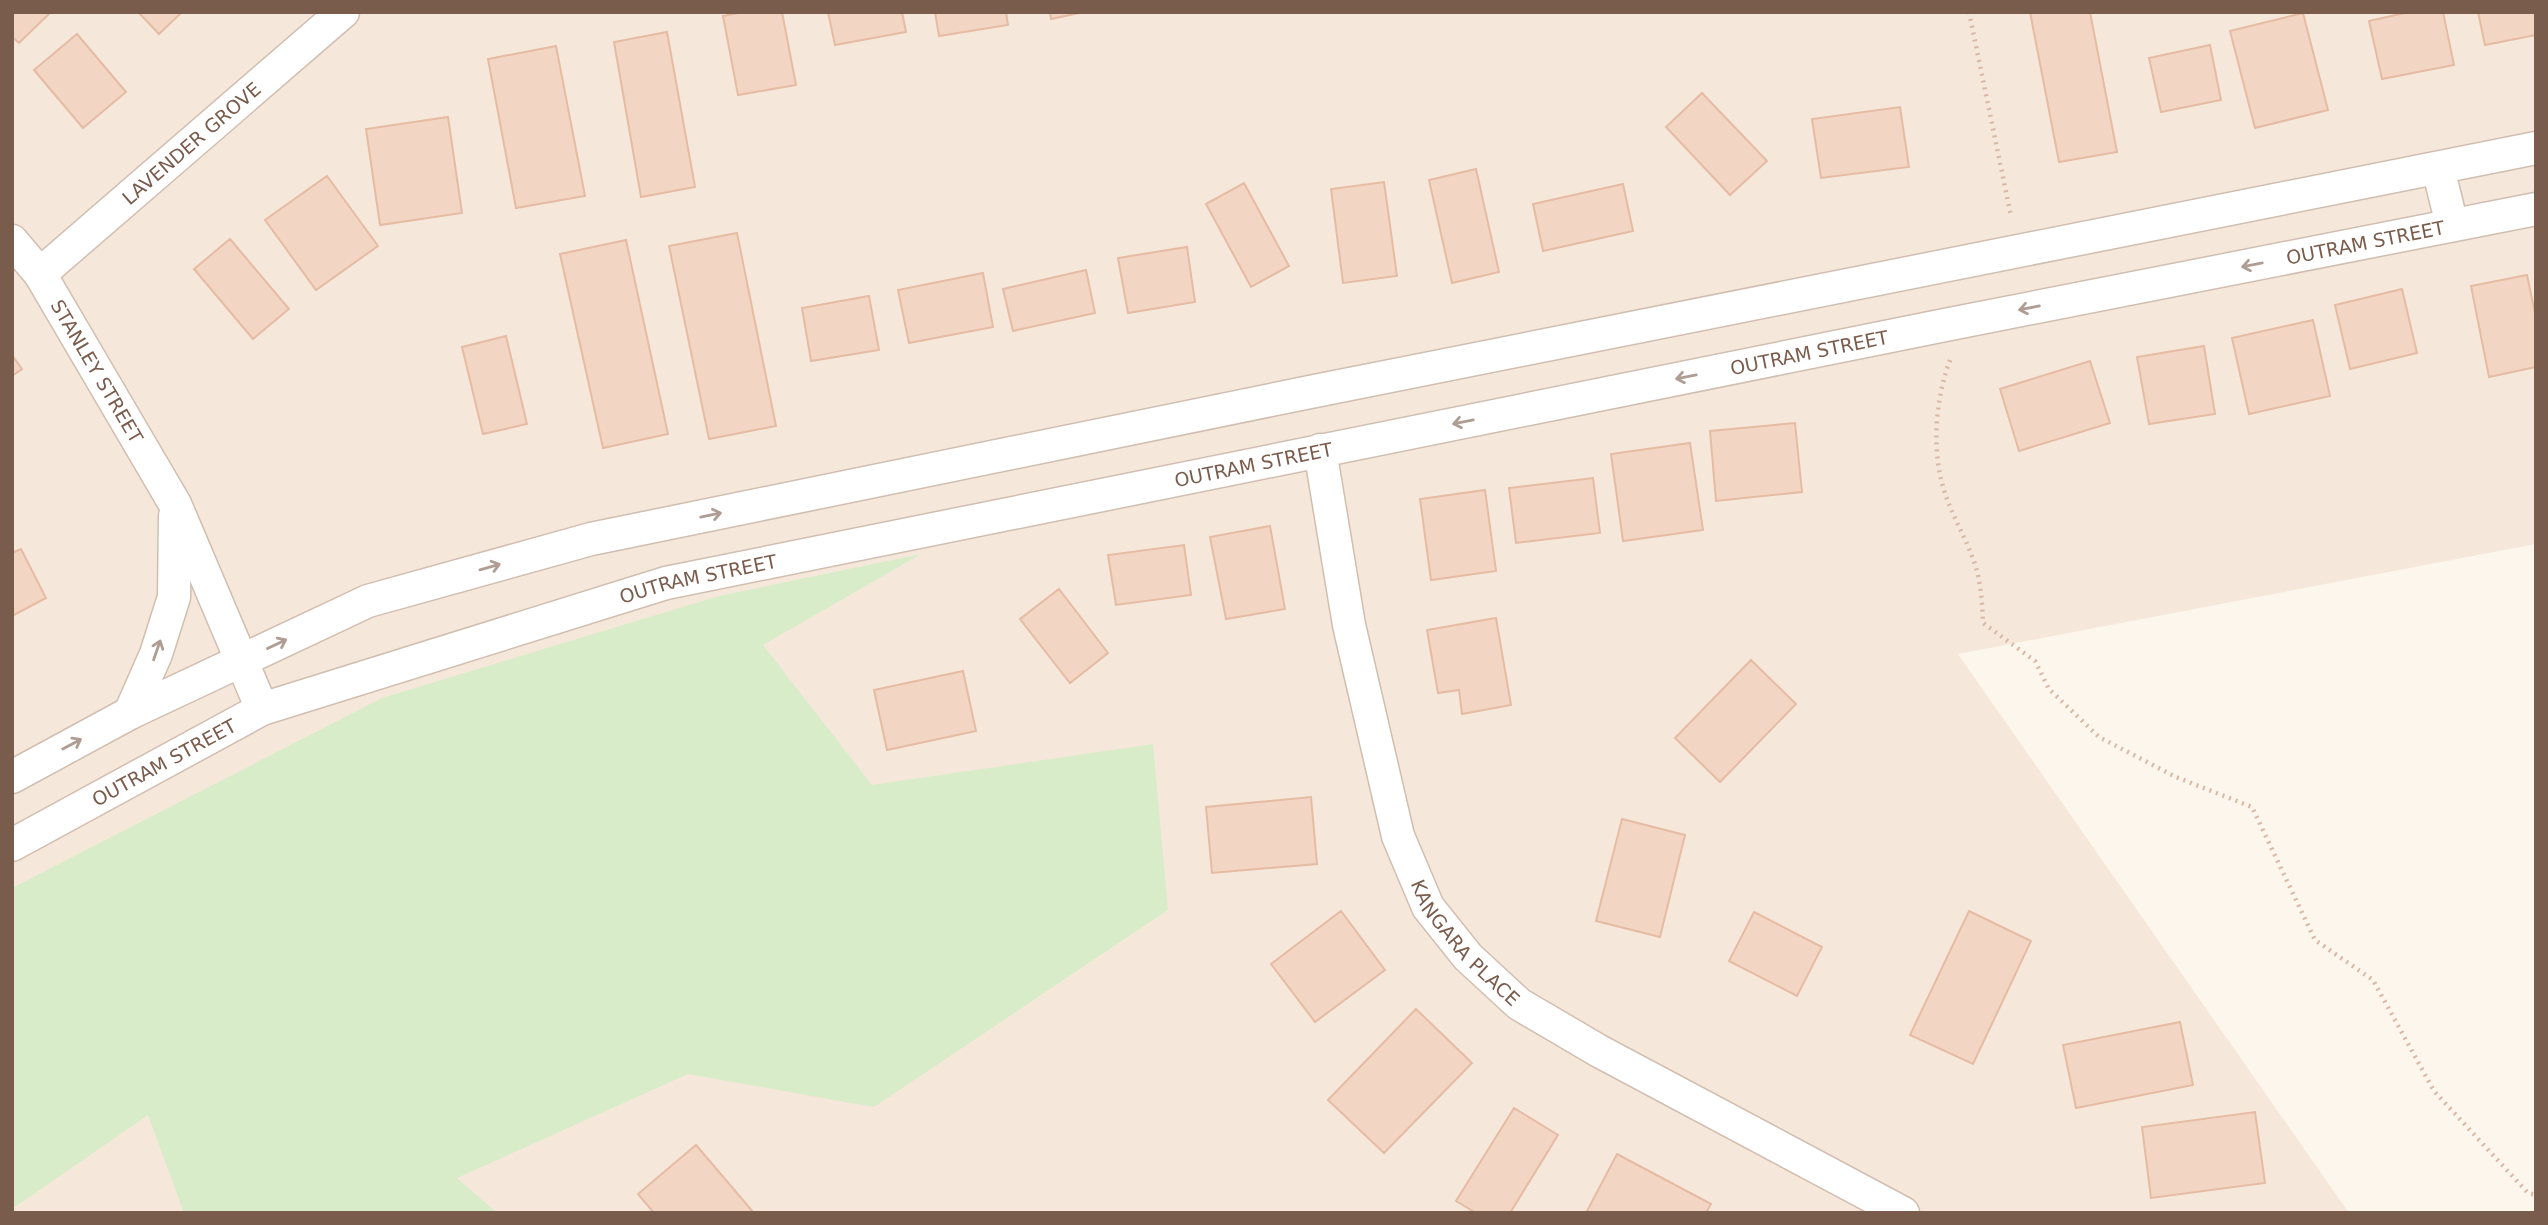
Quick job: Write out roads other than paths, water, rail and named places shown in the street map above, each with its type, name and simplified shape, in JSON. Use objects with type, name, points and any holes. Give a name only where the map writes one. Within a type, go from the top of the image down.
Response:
[{"type":"street","name":"LAVENDER GROVE","points":[[40,274],[343,12]]},
{"type":"street","points":[[12,776],[130,713],[368,601],[591,539],[1310,392],[2536,148]]},
{"type":"street","points":[[2438,168],[2452,225]]},
{"type":"street","name":"OUTRAM STREET","points":[[12,845],[262,709],[666,583],[1945,325],[2536,209]]},
{"type":"street","name":"STANLEY STREET","points":[[12,241],[40,274],[175,504],[262,709]]},
{"type":"street","name":"KANGARA PLACE","points":[[1320,450],[1349,625],[1398,836],[1428,907],[1468,957],[1519,1004],[1599,1051],[1902,1213]]},
{"type":"street","points":[[130,713],[156,654],[174,597],[175,504]]}]
